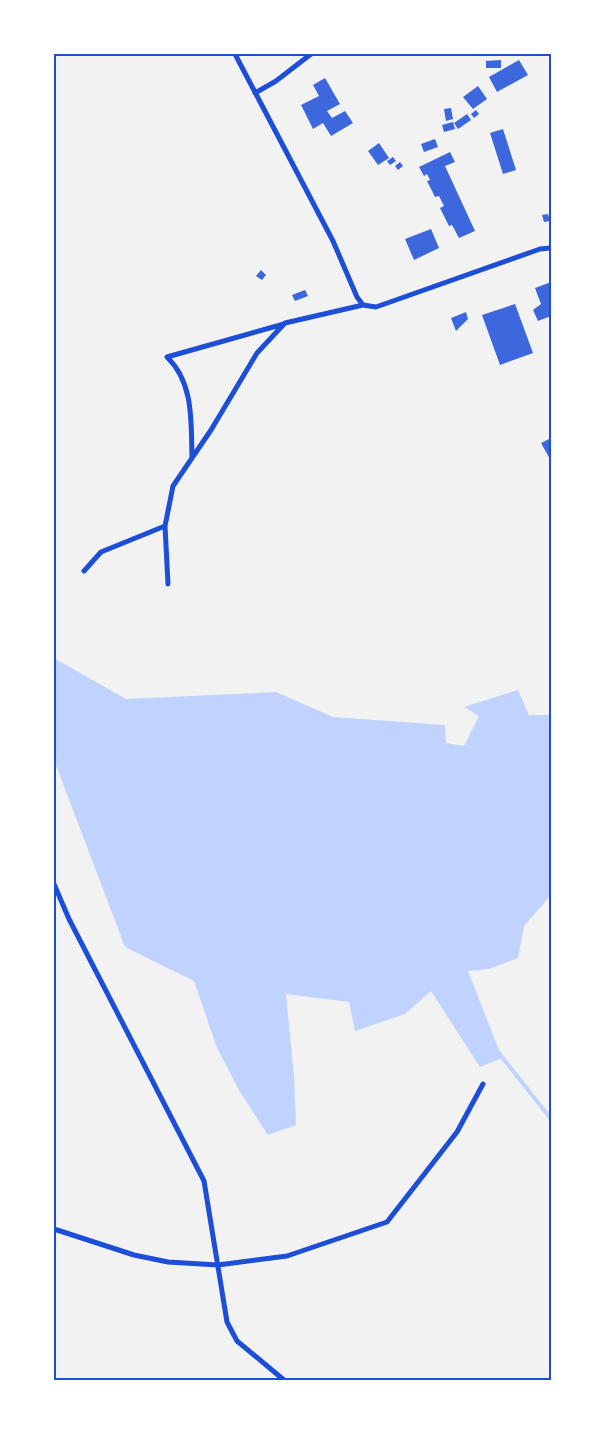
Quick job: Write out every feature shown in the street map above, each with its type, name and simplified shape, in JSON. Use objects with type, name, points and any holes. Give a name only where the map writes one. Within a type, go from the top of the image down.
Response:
[{"type":"street","points":[[235,54],[333,241],[357,297],[363,305]]},
{"type":"street","points":[[255,93],[276,81],[311,54]]},
{"type":"street","points":[[192,458],[191,412],[179,368],[167,356],[363,305],[376,307],[540,249],[551,248]]},
{"type":"street","points":[[168,584],[164,526],[174,486],[257,353],[285,324]]},
{"type":"street","points":[[84,571],[101,552],[164,526]]},
{"type":"street","points":[[54,884],[69,919],[204,1181],[227,1322],[237,1341],[284,1380]]},
{"type":"street","points":[[54,1229],[134,1255],[168,1262],[218,1265],[287,1256],[387,1222],[457,1132],[483,1084]]},
{"type":"water","points":[[54,658],[126,699],[276,692],[333,717],[445,725],[446,743],[464,746],[479,716],[464,707],[518,690],[529,715],[551,715],[551,895],[524,926],[518,958],[489,969],[468,971],[502,1058],[480,1067],[431,991],[405,1014],[355,1031],[349,1002],[286,994],[294,1077],[296,1125],[268,1135],[240,1092],[217,1048],[194,981],[125,947],[54,760]]},
{"type":"building","points":[[501,60],[501,68],[486,68],[486,61]]},
{"type":"building","points":[[519,60],[528,75],[497,92],[489,77]]},
{"type":"building","points":[[325,78],[340,104],[327,111],[332,118],[345,111],[353,123],[331,136],[323,123],[313,129],[301,105],[319,96],[313,85]]},
{"type":"building","points":[[478,86],[487,99],[473,109],[463,97]]},
{"type":"building","points":[[451,108],[453,119],[446,121],[444,109]]},
{"type":"building","points":[[476,110],[479,114],[474,118],[471,114]]},
{"type":"building","points":[[467,114],[471,120],[458,129],[454,123]]},
{"type":"building","points":[[453,122],[455,129],[444,132],[442,125]]},
{"type":"building","points":[[503,129],[516,170],[503,174],[490,133]]},
{"type":"building","points":[[435,139],[438,147],[424,152],[421,144]]},
{"type":"building","points":[[379,143],[389,158],[378,165],[368,151]]},
{"type":"building","points":[[450,152],[455,162],[445,166],[475,231],[459,238],[452,225],[449,226],[440,208],[444,206],[439,196],[435,197],[427,181],[430,180],[427,174],[424,176],[419,167]]},
{"type":"building","points":[[393,157],[396,161],[390,165],[387,161]]},
{"type":"building","points":[[400,162],[403,166],[398,170],[395,166]]},
{"type":"building","points":[[548,214],[550,221],[544,222],[542,215]]},
{"type":"building","points":[[431,229],[439,248],[414,260],[405,239]]},
{"type":"building","points":[[261,270],[266,275],[262,280],[256,276]]},
{"type":"building","points":[[551,282],[551,316],[538,321],[533,310],[541,304],[535,288]]},
{"type":"building","points":[[305,290],[308,296],[295,301],[292,295]]},
{"type":"building","points":[[515,304],[533,353],[500,365],[482,315]]},
{"type":"building","points":[[466,312],[468,319],[456,331],[451,318]]},
{"type":"building","points":[[551,438],[551,461],[541,443]]},
{"type":"waterway","points":[[498,1052],[551,1119]]}]
